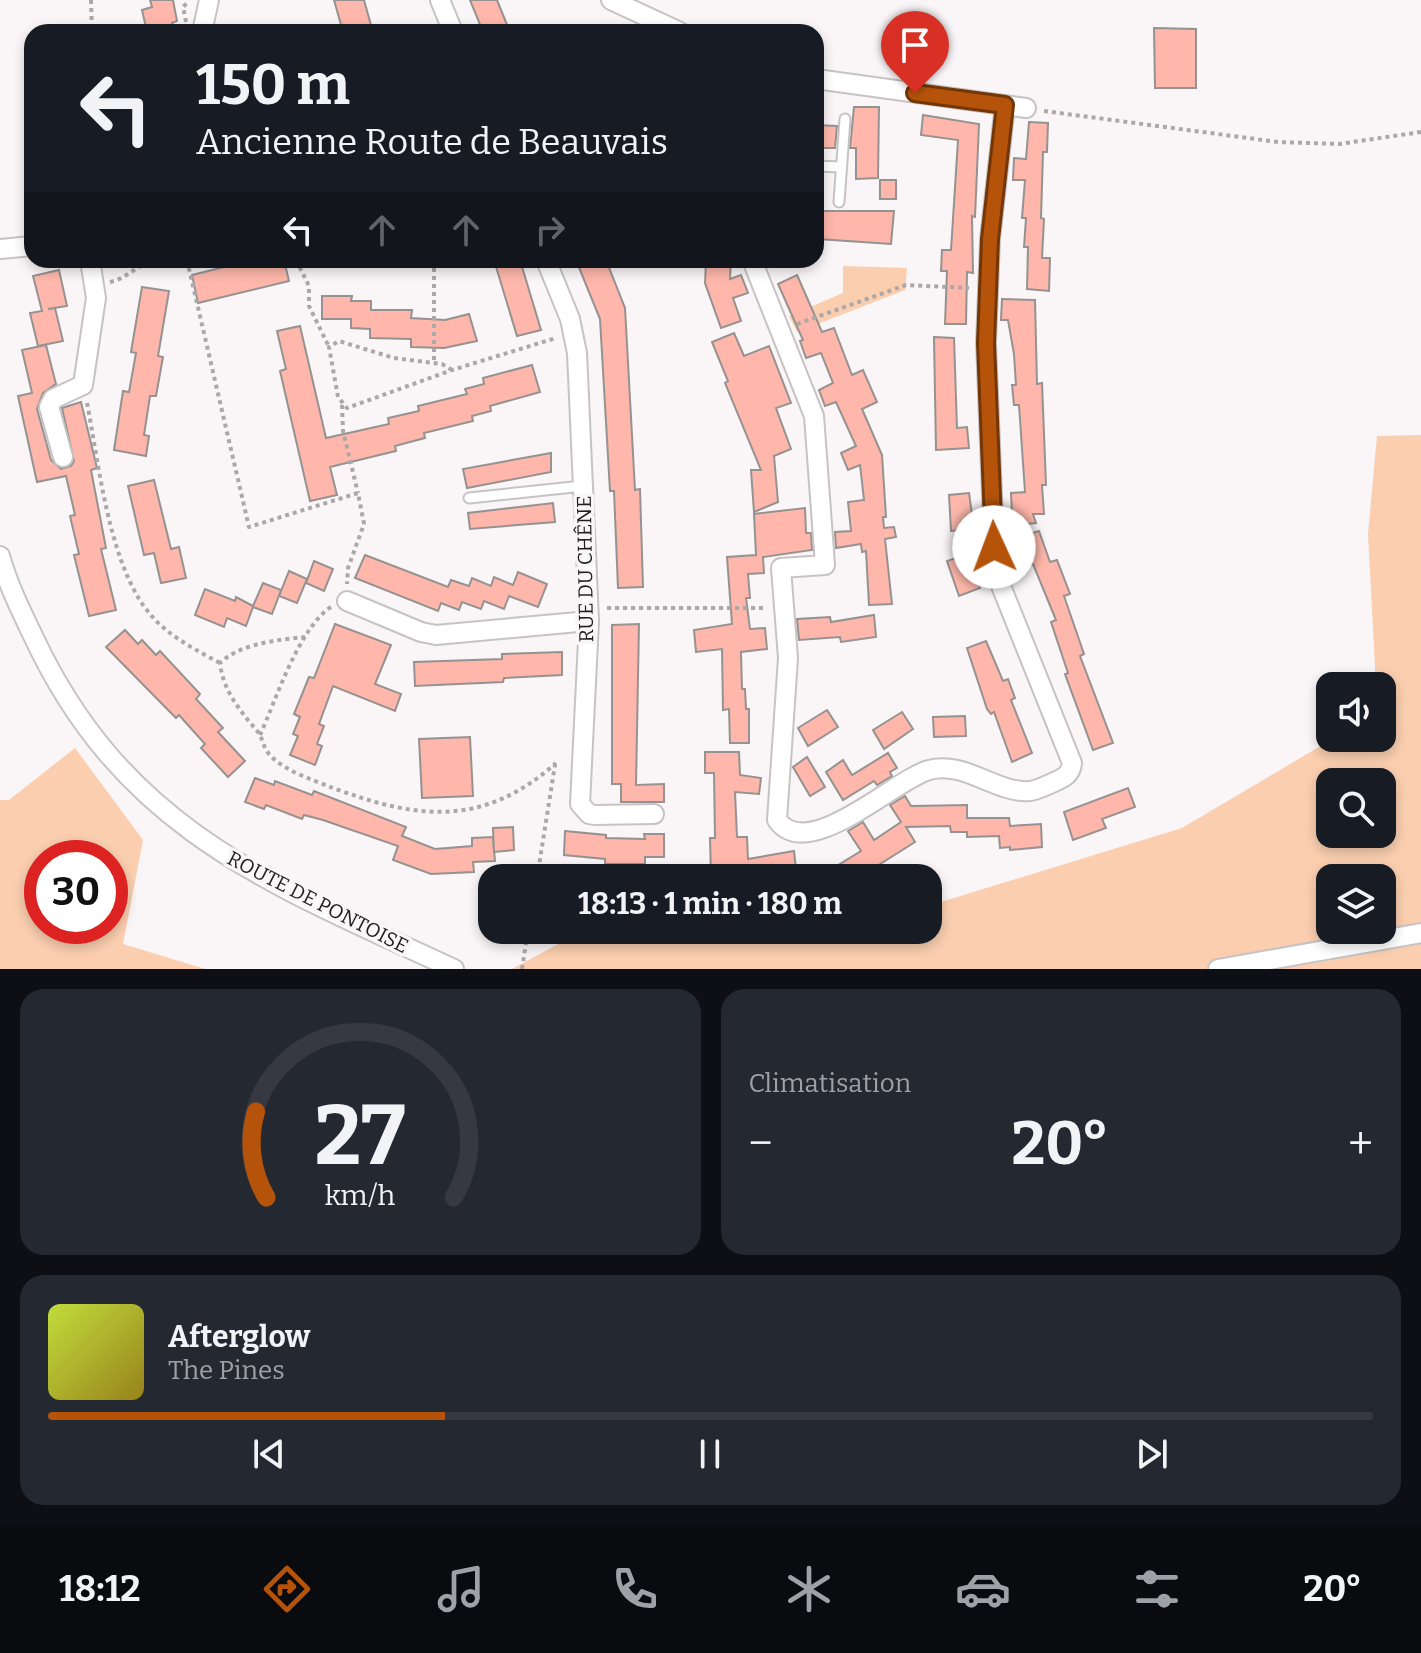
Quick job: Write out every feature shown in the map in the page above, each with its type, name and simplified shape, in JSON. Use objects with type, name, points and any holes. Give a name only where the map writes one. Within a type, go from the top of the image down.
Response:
[{"type":"street","points":[[204,24],[209,0]]},
{"type":"street","points":[[440,0],[450,24]]},
{"type":"street","points":[[611,0],[663,24]]},
{"type":"street","points":[[824,80],[1026,108]]},
{"type":"street","points":[[755,268],[814,416],[825,565],[781,568],[788,696],[775,805],[777,820],[781,826],[807,831],[834,825],[922,772],[954,769],[1028,791],[1064,778],[1073,767],[995,571],[987,383],[988,290],[990,239],[1005,105]]},
{"type":"street","points":[[0,249],[24,247]]},
{"type":"street","points":[[63,457],[49,407],[53,399],[83,385],[95,284],[92,268]]},
{"type":"street","name":"RUE DU CHÊNE","points":[[549,268],[574,333],[583,486],[589,615],[580,804],[589,814],[595,815],[654,814]]},
{"type":"street","name":"ROUTE DE PONTOISE","points":[[0,556],[23,616],[53,678],[93,739],[159,808],[243,867],[454,969]]},
{"type":"street","points":[[347,601],[421,632],[436,635],[589,615]]},
{"type":"street","points":[[1218,969],[1421,933]]},
{"type":"lane","points":[[839,202],[845,119]]},
{"type":"lane","points":[[824,166],[841,167]]},
{"type":"lane","points":[[469,498],[583,486]]},
{"type":"path","points":[[91,0],[92,24]]},
{"type":"path","points":[[1026,108],[1278,142],[1339,144],[1421,132]]},
{"type":"path","points":[[95,284],[123,280],[136,268]]},
{"type":"path","points":[[189,268],[249,527],[358,493]]},
{"type":"path","points":[[260,735],[305,637],[322,613],[347,601],[348,568],[364,524],[343,431],[342,405],[329,347],[309,306],[309,286],[300,268]]},
{"type":"path","points":[[434,268],[434,364]]},
{"type":"path","points":[[780,331],[906,285],[988,290]]},
{"type":"path","points":[[342,405],[347,408],[452,370],[574,333]]},
{"type":"path","points":[[329,347],[339,341],[394,358],[446,365],[452,370]]},
{"type":"path","points":[[83,385],[110,521],[135,588],[150,615],[166,629],[220,663]]},
{"type":"path","points":[[589,615],[783,608]]},
{"type":"path","points":[[220,663],[227,657],[269,642],[305,637]]},
{"type":"path","points":[[220,663],[221,673],[240,713],[260,735],[268,753],[312,780],[356,795],[428,812],[447,813],[495,803],[534,782],[556,763],[539,864]]},
{"type":"path","points":[[522,969],[526,944]]},
{"type":"shaded area","points":[[843,266],[907,268],[905,290],[797,332],[789,316],[843,293]]},
{"type":"shaded area","points":[[1421,435],[1421,969],[512,969],[558,944],[942,944],[942,902],[1182,828],[1316,749],[1316,752],[1396,752],[1396,672],[1375,672],[1368,534],[1377,436]]},
{"type":"shaded area","points":[[75,748],[143,840],[128,918],[128,840],[24,840],[24,944],[123,944],[205,969],[0,969],[0,800],[9,800]]},
{"type":"building","points":[[150,0],[173,0],[177,21],[172,24],[145,24],[142,10],[152,7]]},
{"type":"building","points":[[334,0],[364,0],[371,24],[341,24]]},
{"type":"building","points":[[470,0],[497,0],[507,24],[480,24]]},
{"type":"building","points":[[1154,28],[1196,29],[1196,88],[1155,88]]},
{"type":"building","points":[[854,107],[879,107],[878,178],[856,179],[856,148],[850,148]]},
{"type":"building","points":[[923,115],[979,124],[975,217],[972,216],[973,273],[967,272],[966,324],[945,324],[947,271],[941,271],[942,250],[951,250],[958,140],[921,135]]},
{"type":"building","points":[[1029,122],[1048,123],[1047,152],[1043,152],[1041,218],[1044,219],[1042,258],[1050,258],[1049,291],[1027,289],[1028,247],[1024,247],[1026,218],[1022,218],[1025,180],[1013,180],[1014,158],[1026,159]]},
{"type":"building","points":[[824,125],[837,126],[835,148],[824,148]]},
{"type":"building","points":[[880,180],[896,180],[896,199],[880,199]]},
{"type":"building","points":[[824,211],[894,211],[891,244],[824,239]]},
{"type":"building","points":[[220,268],[286,268],[289,281],[198,303],[192,275]]},
{"type":"building","points":[[496,268],[522,268],[541,330],[517,336]]},
{"type":"building","points":[[579,268],[609,268],[625,308],[635,490],[640,489],[643,587],[618,588],[614,491],[610,491],[600,319]]},
{"type":"building","points":[[706,268],[731,268],[730,279],[741,275],[748,293],[733,298],[741,321],[721,328],[705,283]]},
{"type":"building","points":[[59,270],[67,306],[48,309],[55,308],[63,341],[38,346],[30,313],[42,311],[33,276]]},
{"type":"building","points":[[797,275],[822,332],[834,328],[852,375],[863,370],[877,402],[862,409],[882,455],[884,528],[894,527],[896,537],[885,539],[892,604],[869,605],[866,551],[862,552],[861,544],[836,548],[835,532],[851,531],[848,502],[864,500],[860,465],[848,470],[841,453],[856,446],[836,402],[825,406],[819,390],[833,383],[821,353],[806,358],[800,341],[803,340],[778,284]]},
{"type":"building","points":[[142,287],[169,291],[158,356],[163,357],[156,396],[150,396],[144,435],[149,436],[146,456],[114,450],[123,391],[129,392],[136,353],[131,352]]},
{"type":"building","points":[[322,296],[352,296],[351,301],[371,301],[371,310],[412,310],[411,318],[445,320],[469,314],[477,341],[444,348],[411,347],[411,339],[370,338],[370,329],[351,328],[351,319],[322,319]]},
{"type":"building","points":[[1002,299],[1035,300],[1037,384],[1042,383],[1046,485],[1042,485],[1044,514],[1033,514],[1036,523],[1015,525],[1012,516],[1011,493],[1025,492],[1019,405],[1014,405],[1012,385],[1016,385],[1014,354],[1008,320],[1001,320]]},
{"type":"building","points":[[300,326],[326,438],[389,424],[388,418],[419,411],[418,406],[467,394],[465,389],[484,384],[483,378],[532,365],[540,392],[490,406],[491,411],[472,416],[473,421],[424,433],[425,438],[395,446],[396,451],[330,467],[337,495],[310,501],[280,371],[286,369],[277,331]]},
{"type":"building","points":[[734,333],[744,356],[769,346],[791,403],[776,408],[791,449],[774,456],[778,502],[754,512],[751,470],[761,470],[725,383],[728,381],[712,342]]},
{"type":"building","points":[[934,337],[954,338],[957,428],[967,427],[969,448],[936,450]]},
{"type":"building","points":[[46,345],[56,384],[43,393],[37,409],[51,460],[61,469],[71,466],[74,461],[62,408],[81,402],[97,468],[91,470],[106,548],[101,549],[116,610],[89,616],[74,555],[79,554],[70,516],[75,515],[66,476],[37,482],[18,396],[32,393],[22,350]]},
{"type":"building","points":[[551,453],[551,472],[467,488],[463,469]]},
{"type":"building","points":[[154,480],[171,549],[179,547],[186,578],[161,583],[154,553],[144,555],[128,486]]},
{"type":"building","points":[[969,493],[974,529],[951,531],[949,495]]},
{"type":"building","points":[[553,503],[555,522],[470,529],[468,513]]},
{"type":"building","points":[[805,508],[806,533],[811,533],[812,550],[763,557],[764,573],[748,574],[750,598],[746,598],[750,629],[765,628],[767,649],[741,652],[742,689],[745,689],[746,709],[749,709],[749,743],[730,743],[729,709],[723,710],[722,649],[696,652],[694,630],[732,624],[727,557],[756,555],[754,514]]},
{"type":"building","points":[[1039,531],[1050,562],[1057,560],[1070,594],[1064,596],[1084,654],[1080,656],[1113,743],[1093,750],[1065,674],[1068,673],[1051,622],[1056,620],[1019,537]]},
{"type":"building","points":[[967,554],[980,588],[959,596],[947,561]]},
{"type":"building","points":[[365,555],[448,587],[451,580],[469,586],[472,578],[491,586],[494,577],[513,585],[518,572],[547,584],[538,607],[509,596],[504,609],[484,601],[481,609],[462,602],[459,610],[441,603],[438,611],[355,578]]},
{"type":"building","points":[[314,561],[333,569],[324,591],[306,583]]},
{"type":"building","points":[[289,571],[307,579],[297,603],[279,596]]},
{"type":"building","points":[[263,583],[281,590],[272,614],[253,607],[246,626],[227,618],[224,627],[195,615],[205,589],[235,601],[236,597],[253,606]]},
{"type":"building","points":[[874,615],[876,637],[841,642],[840,637],[799,640],[797,619],[830,617],[831,622]]},
{"type":"building","points":[[335,624],[391,645],[375,684],[401,694],[395,711],[333,686],[319,724],[324,726],[317,744],[322,746],[315,765],[290,755],[298,736],[293,734],[300,717],[294,714],[309,677],[314,678]]},
{"type":"building","points":[[639,624],[636,785],[664,784],[664,802],[621,802],[621,784],[612,784],[612,625]]},
{"type":"building","points":[[125,630],[138,644],[142,640],[156,655],[160,651],[200,694],[196,699],[223,728],[218,732],[245,761],[228,777],[201,748],[205,744],[179,715],[176,718],[106,647]]},
{"type":"building","points":[[986,641],[1003,681],[1008,679],[1015,698],[1011,700],[1032,753],[1012,762],[994,712],[991,714],[987,709],[967,648]]},
{"type":"building","points":[[562,652],[562,675],[504,678],[503,682],[415,686],[414,662],[502,659],[502,654]]},
{"type":"building","points":[[827,710],[838,727],[808,746],[798,728]]},
{"type":"building","points":[[902,712],[913,729],[884,749],[873,730]]},
{"type":"building","points":[[965,716],[966,736],[934,737],[933,717]]},
{"type":"building","points":[[470,737],[473,796],[422,798],[419,739]]},
{"type":"building","points":[[705,752],[739,752],[740,775],[761,778],[759,794],[735,792],[737,837],[747,837],[748,859],[794,851],[795,864],[711,864],[710,838],[715,838],[714,773],[705,773]]},
{"type":"building","points":[[888,753],[897,768],[890,772],[892,776],[877,785],[874,781],[843,800],[826,772],[843,760],[852,775]]},
{"type":"building","points":[[807,757],[825,787],[810,796],[793,767]]},
{"type":"building","points":[[255,778],[274,785],[275,781],[312,795],[314,791],[406,827],[402,836],[435,849],[472,846],[472,838],[493,837],[495,861],[473,862],[474,872],[431,874],[393,860],[398,846],[323,820],[304,815],[302,819],[266,805],[264,809],[245,802]]},
{"type":"building","points":[[1128,788],[1135,807],[1102,819],[1106,828],[1073,840],[1064,812]]},
{"type":"building","points":[[905,796],[911,806],[967,805],[967,818],[1009,818],[1010,826],[1041,824],[1042,847],[1010,850],[1010,847],[1000,848],[999,836],[967,837],[967,832],[951,832],[950,826],[906,827],[915,842],[880,864],[840,864],[861,851],[848,831],[863,822],[874,840],[901,822],[890,805]]},
{"type":"building","points":[[513,827],[514,850],[494,852],[493,828]]},
{"type":"building","points":[[565,831],[606,835],[606,838],[645,839],[644,834],[664,834],[664,857],[645,857],[645,864],[605,864],[605,859],[564,855]]},
{"type":"route","points":[[915,93],[1005,105],[990,239],[986,343],[994,547]]}]
